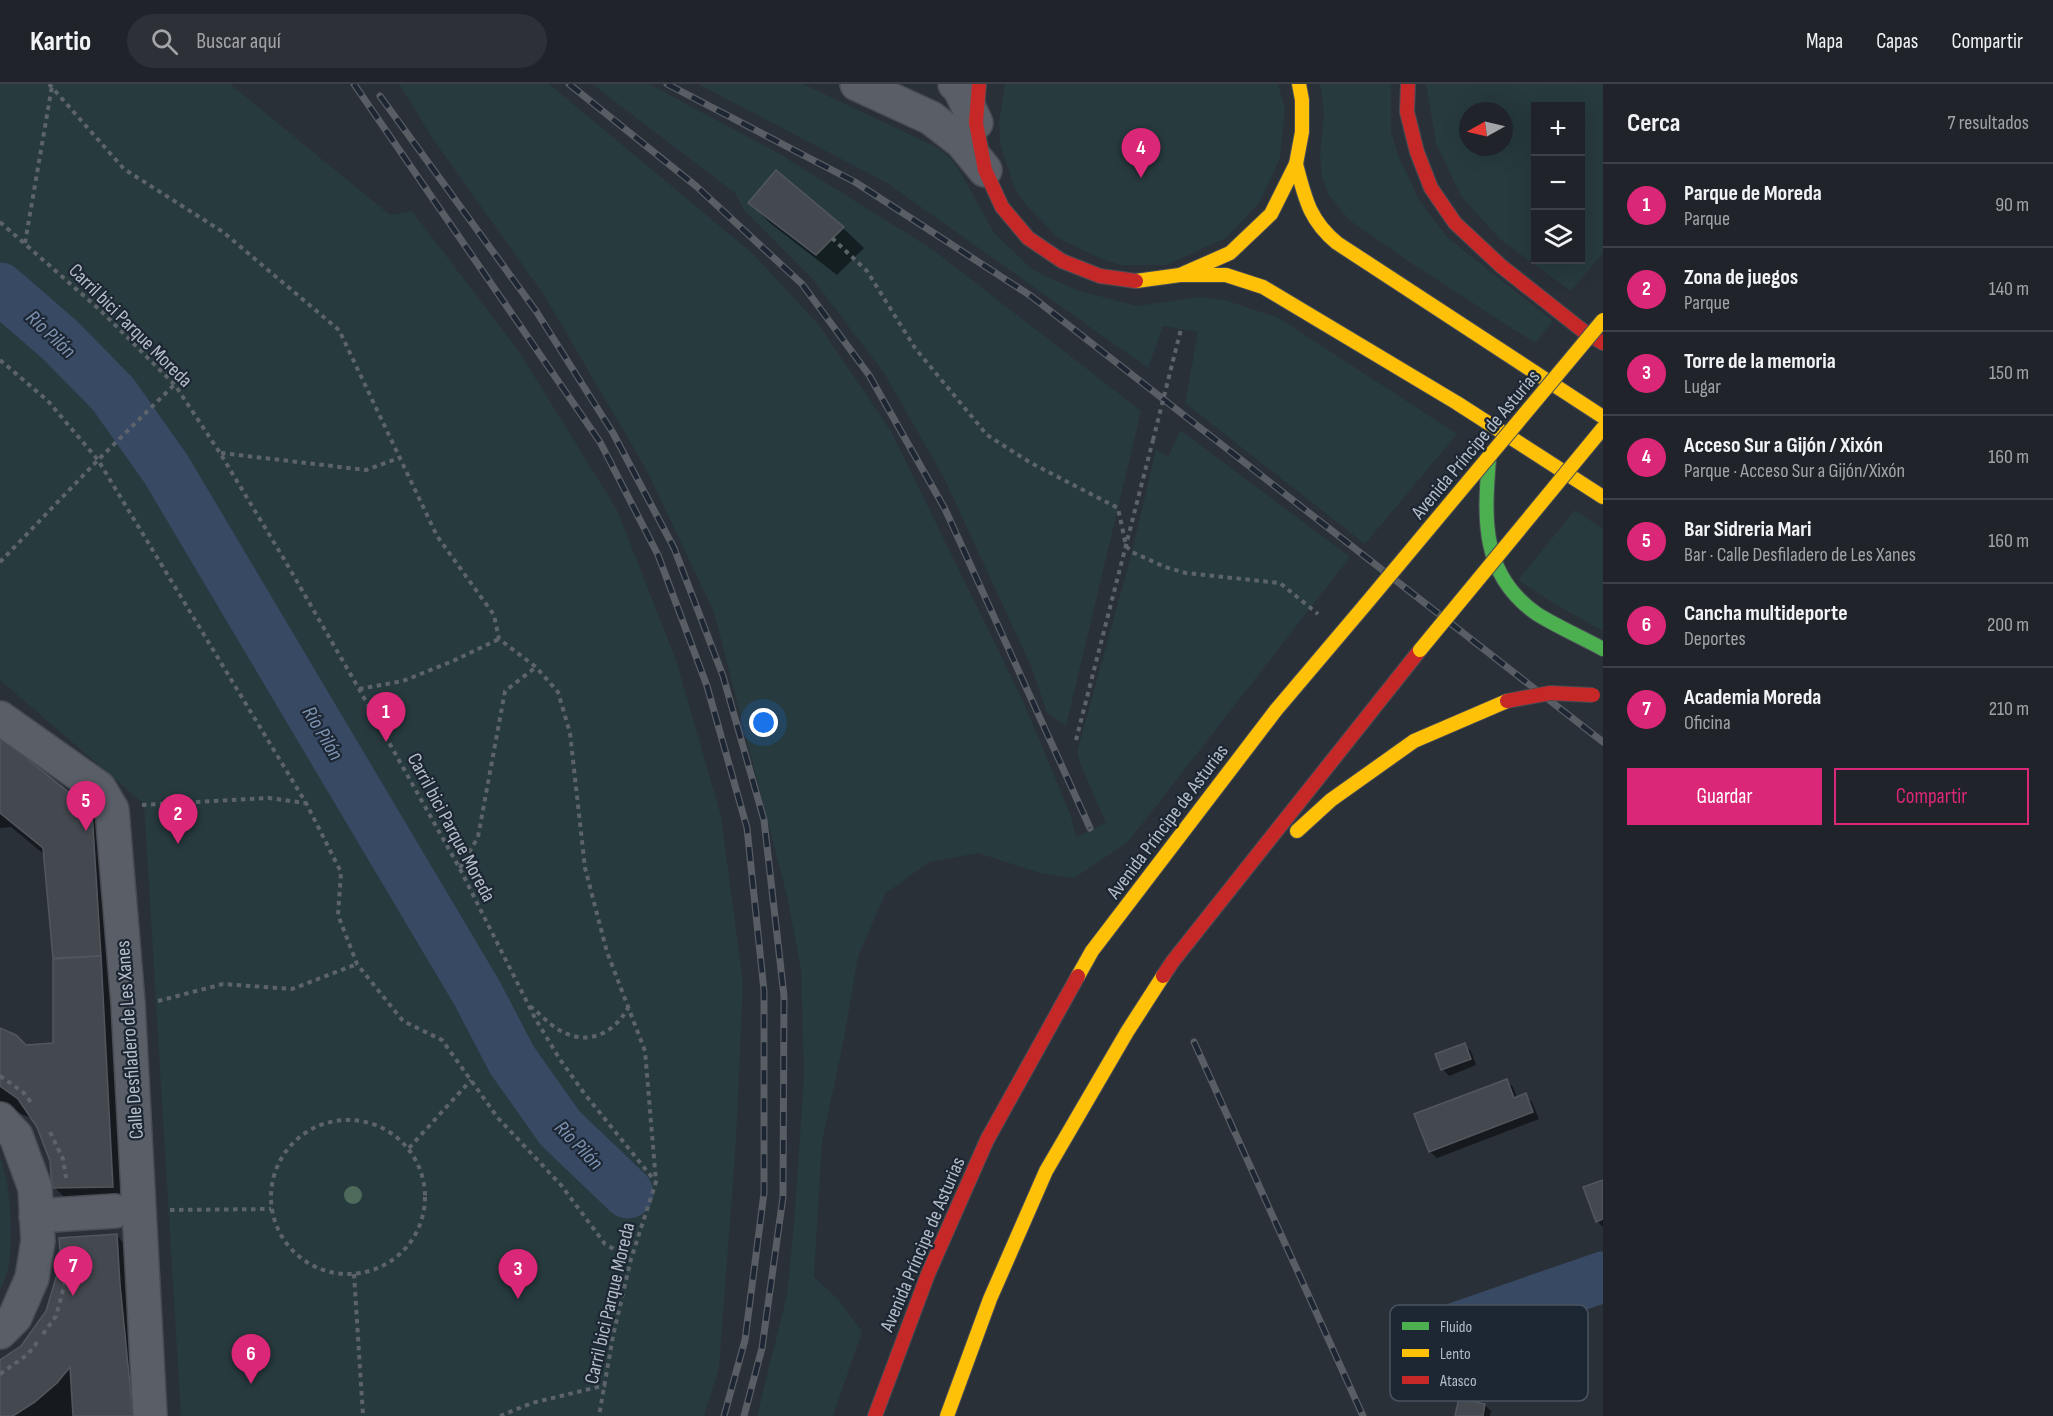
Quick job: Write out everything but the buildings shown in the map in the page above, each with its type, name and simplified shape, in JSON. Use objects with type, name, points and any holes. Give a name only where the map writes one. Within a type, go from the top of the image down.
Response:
[{"type":"main road","points":[[979,84],[975,123],[985,170],[1002,207],[1028,238],[1062,261],[1100,276],[1139,281],[1180,275],[1226,275],[1263,287],[1457,403],[1603,497]]},
{"type":"main road","points":[[1180,275],[1230,253],[1271,214],[1296,164],[1302,132],[1302,100],[1299,84]]},
{"type":"main road","points":[[1408,84],[1407,112],[1417,152],[1431,188],[1455,223],[1501,266],[1582,330],[1603,343]]},
{"type":"main road","points":[[1296,164],[1307,206],[1319,226],[1335,243],[1395,279],[1505,355],[1603,417]]},
{"type":"main road","name":"Avenida Príncipe de Asturias","points":[[875,1416],[928,1274],[987,1140],[1092,951],[1276,710],[1603,321]]},
{"type":"main road","points":[[947,1416],[990,1299],[1047,1171],[1144,1005],[1173,961],[1420,650],[1603,428]]},
{"type":"main road","points":[[1488,459],[1485,497],[1488,544],[1499,576],[1509,590],[1536,614],[1603,649]]},
{"type":"main road","points":[[1217,906],[1331,800],[1414,741],[1507,701],[1550,693],[1598,695]]},
{"type":"street","points":[[857,84],[931,118],[962,142],[985,170]]},
{"type":"street","points":[[955,84],[960,89],[975,123]]},
{"type":"street","name":"Calle Desfiladero de Les Xanes","points":[[0,718],[99,788],[112,810],[129,1003],[127,1211],[150,1416]]},
{"type":"street","points":[[0,1119],[16,1136],[35,1188],[38,1241],[32,1278],[15,1317],[0,1332]]},
{"type":"street","points":[[36,1216],[127,1211]]},
{"type":"path","points":[[25,244],[50,85]]},
{"type":"path","points":[[50,85],[124,169],[223,232],[339,330],[437,536],[494,615],[499,639],[536,667],[558,692],[570,733],[585,868],[607,952],[645,1051],[656,1182]]},
{"type":"path","name":"Carril bici Parque Moreda","points":[[0,222],[100,310],[175,385],[220,453],[359,689],[459,869],[559,1059],[656,1182],[631,1259],[613,1336],[599,1416]]},
{"type":"path","points":[[832,238],[867,271],[915,348],[987,435],[1031,463],[1118,508],[1126,546],[1132,552],[1165,567],[1186,573],[1280,583],[1311,607],[1339,636]]},
{"type":"path","points":[[1076,740],[1181,329]]},
{"type":"path","points":[[0,360],[48,401],[98,460],[306,803],[341,872],[338,915],[357,964],[403,1021],[442,1041],[498,1118],[561,1185],[605,1244],[631,1259]]},
{"type":"path","points":[[0,562],[98,460],[175,385]]},
{"type":"path","points":[[220,453],[366,470],[399,458]]},
{"type":"path","points":[[359,689],[403,681],[499,639]]},
{"type":"path","points":[[459,869],[478,837],[505,691],[536,667]]},
{"type":"path","points":[[112,810],[144,804],[269,798],[306,803]]},
{"type":"path","points":[[155,1001],[223,984],[292,989],[357,964]]},
{"type":"path","points":[[528,1003],[556,1028],[574,1036],[592,1037],[608,1032],[621,1021],[628,1008]]},
{"type":"path","points":[[409,1148],[471,1080]]},
{"type":"path","points":[[341,1119],[366,1120],[390,1131],[409,1148],[421,1169],[426,1193],[423,1217],[414,1239],[398,1257],[377,1269],[354,1274],[331,1273],[309,1264],[291,1250],[278,1231],[271,1209],[271,1183],[280,1159],[295,1139],[316,1125],[341,1119]]},
{"type":"path","points":[[127,1211],[271,1209]]},
{"type":"path","points":[[354,1274],[363,1416]]},
{"type":"path","points":[[500,1416],[532,1403],[606,1385]]},
{"type":"green space","points":[[0,84],[230,84],[390,215],[412,211],[520,353],[617,510],[676,660],[721,816],[743,983],[736,1141],[719,1368],[704,1416],[181,1416],[144,804],[0,680]]},
{"type":"green space","points":[[399,84],[549,84],[752,253],[819,325],[892,433],[1023,701],[1071,816],[1076,837],[1106,823],[1077,752],[1132,552],[1156,449],[1168,457],[1180,430],[1350,557],[1128,842],[1074,878],[1043,874],[978,853],[929,862],[885,894],[858,957],[844,1039],[822,1142],[814,1277],[839,1300],[862,1332],[833,1416],[757,1416],[787,1295],[804,1076],[801,970],[788,900],[714,612],[646,469],[544,295],[433,139]]},
{"type":"green space","points":[[592,84],[649,84],[778,153],[932,249],[1141,411],[1066,726],[1047,713],[1031,666],[944,478],[884,373],[812,278],[745,211],[735,193]],"holes":[[[776,170],[844,227],[817,254],[748,203]]]},
{"type":"green space","points":[[698,84],[803,84],[936,147],[949,157],[958,168],[994,233],[1033,270],[1076,290],[1137,306],[1199,297],[1225,300],[1279,318],[1457,434],[1365,544],[1185,403],[1198,332],[1163,326],[1148,368],[887,183]]},
{"type":"green space","points":[[1005,84],[1278,84],[1285,109],[1280,158],[1260,202],[1226,238],[1166,265],[1121,265],[1099,258],[1058,238],[1027,206],[1015,189],[1000,144],[999,122]]},
{"type":"green space","points":[[1320,84],[1391,84],[1391,132],[1398,155],[1420,202],[1448,238],[1553,321],[1535,343],[1349,220],[1329,195],[1322,177],[1320,154],[1324,114]]},
{"type":"green space","points":[[1426,84],[1603,84],[1603,253],[1571,291],[1534,264],[1585,264],[1585,102],[1531,102],[1531,262],[1501,240],[1461,196],[1436,143]]},
{"type":"green space","points":[[1575,510],[1603,529],[1603,631],[1518,580]]},
{"type":"green space","points":[[0,1157],[9,1196],[11,1238],[8,1267],[0,1291]]},
{"type":"waterway","name":"Río Pilón","points":[[0,288],[60,340],[113,394],[166,469],[477,993],[512,1060],[560,1128],[628,1193]]},
{"type":"waterway","name":"Río Pilón","points":[[1522,1305],[1603,1277]]},
{"type":"railway","points":[[354,84],[600,442],[658,555],[707,686],[747,828],[764,991],[764,1193],[745,1340],[724,1416]]},
{"type":"railway","points":[[569,84],[696,186],[802,284],[869,375],[945,509],[1090,828]]},
{"type":"railway","points":[[667,84],[855,182],[1031,296],[1603,742]]},
{"type":"railway","points":[[380,96],[536,311],[613,433],[674,548],[723,676],[764,820],[784,996],[783,1197],[762,1348],[744,1416]]},
{"type":"railway","points":[[1194,1042],[1363,1416]]},
{"type":"traffic: fast","points":[[1489,459],[1487,525],[1490,545],[1505,582],[1519,599],[1537,614],[1603,649]]},
{"type":"traffic: slow","points":[[1136,281],[1180,275],[1230,253],[1271,214],[1296,164],[1302,132],[1302,100],[1299,84]]},
{"type":"traffic: slow","points":[[1296,164],[1309,208],[1320,226],[1337,243],[1603,417]]},
{"type":"traffic: slow","points":[[1180,275],[1226,275],[1263,287],[1457,403],[1603,497]]},
{"type":"traffic: slow","points":[[1365,605],[1603,320]]},
{"type":"traffic: slow","points":[[1420,650],[1603,428]]},
{"type":"traffic: slow","points":[[1078,976],[1092,951],[1276,710],[1365,605]]},
{"type":"traffic: slow","points":[[1297,831],[1331,800],[1414,741],[1507,701]]},
{"type":"traffic: slow","points":[[947,1416],[990,1299],[1046,1171],[1127,1032],[1163,976]]},
{"type":"traffic: jam","points":[[979,84],[976,123],[985,170],[1002,207],[1028,238],[1062,261],[1100,276],[1136,281]]},
{"type":"traffic: jam","points":[[1408,84],[1407,112],[1417,152],[1431,188],[1455,223],[1501,266],[1582,330],[1603,343]]},
{"type":"traffic: jam","points":[[1163,976],[1420,650]]},
{"type":"traffic: jam","points":[[1507,701],[1550,693],[1593,695]]},
{"type":"traffic: jam","points":[[875,1416],[928,1274],[987,1140],[1078,976]]},
{"type":"place","name":"Acceso Sur a Gijón / Xixón","points":[[1141,178]]},
{"type":"place","name":"Parque de Moreda","points":[[386,742]]},
{"type":"place","name":"Bar Sidreria Mari","points":[[86,831]]},
{"type":"place","name":"Zona de juegos","points":[[178,844]]},
{"type":"place","name":"Academia Moreda","points":[[73,1296]]},
{"type":"place","name":"Torre de la memoria","points":[[518,1299]]},
{"type":"place","name":"Cancha multideporte","points":[[251,1384]]}]
